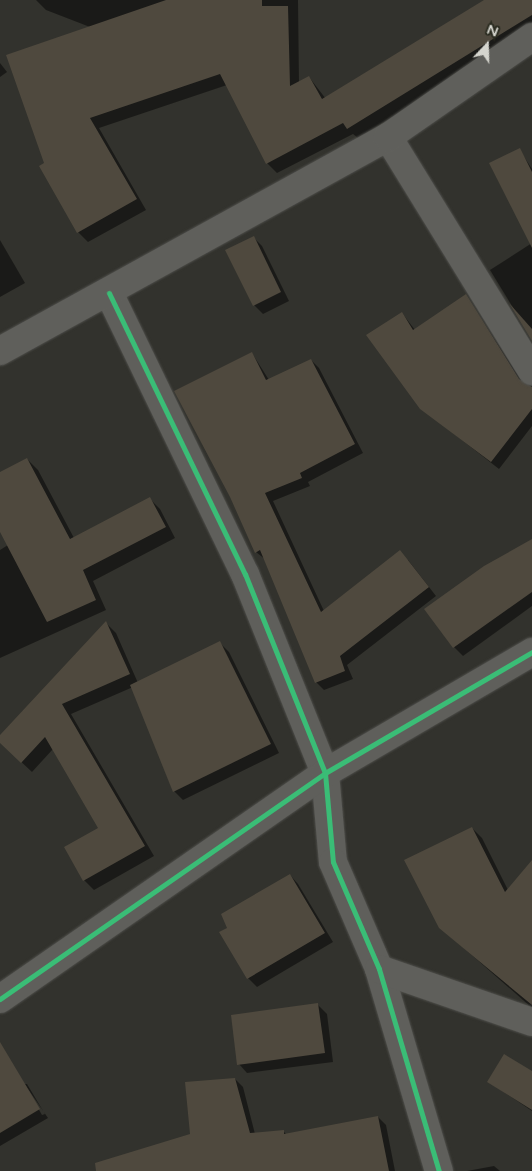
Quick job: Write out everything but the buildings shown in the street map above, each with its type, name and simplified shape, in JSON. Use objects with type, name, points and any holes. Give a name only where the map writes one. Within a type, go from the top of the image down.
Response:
[{"type":"street","points":[[0,351],[109,293],[388,137],[532,37]]},
{"type":"street","points":[[388,137],[532,372]]},
{"type":"street","points":[[109,293],[245,574],[325,773],[333,862],[378,969],[438,1171]]},
{"type":"street","points":[[0,999],[325,773],[532,652]]},
{"type":"street","points":[[378,969],[532,1022]]},
{"type":"cycle path","points":[[109,293],[245,574],[325,773],[333,862],[379,969],[439,1171]]},
{"type":"cycle path","points":[[0,999],[325,773],[532,652]]}]
